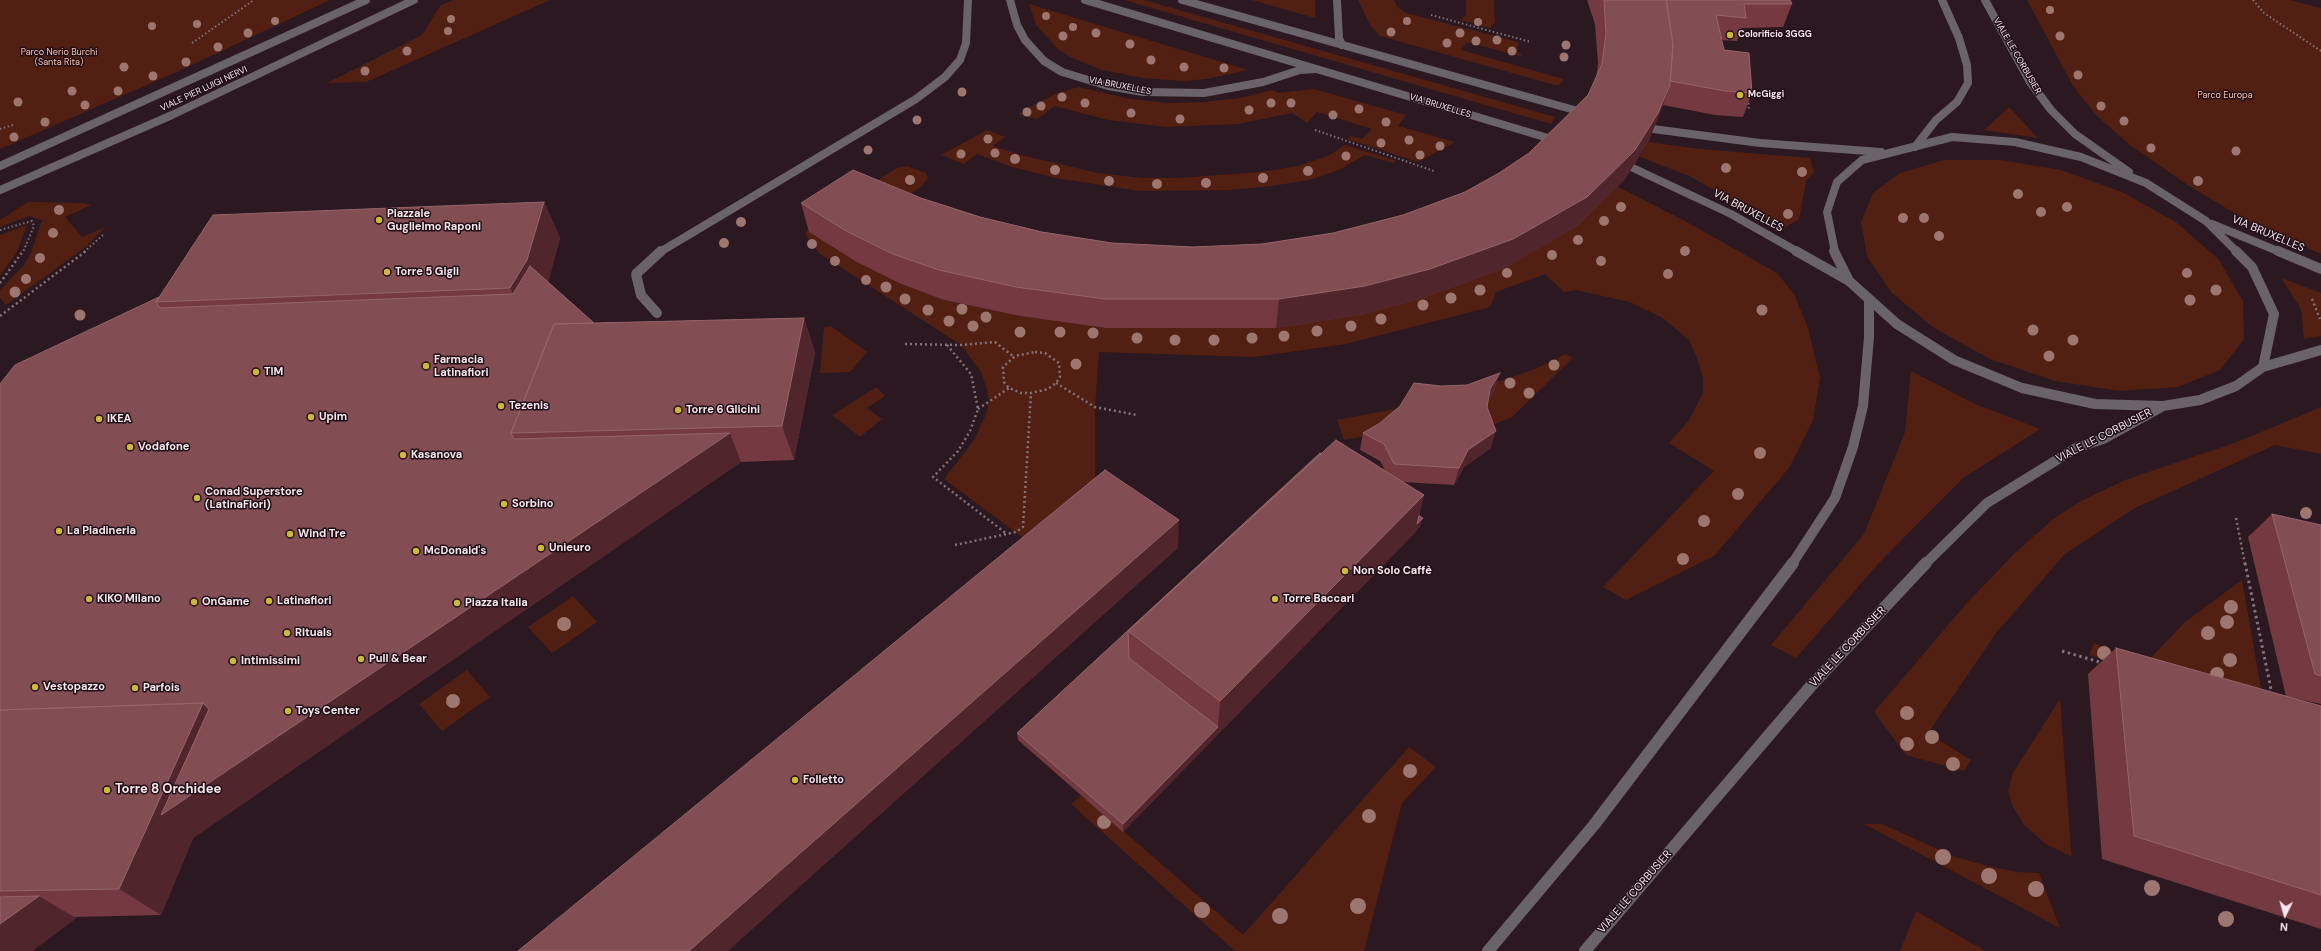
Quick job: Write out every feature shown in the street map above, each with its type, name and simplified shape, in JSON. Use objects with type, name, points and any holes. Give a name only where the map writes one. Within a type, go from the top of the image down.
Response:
[{"type":"street","name":"VIALE PIER LUIGI NERVI","points":[[0,166],[366,0]]},
{"type":"street","name":"VIALE PIER LUIGI NERVI","points":[[0,190],[273,68],[414,0]]},
{"type":"street","points":[[657,313],[641,295],[636,274],[655,255],[916,99],[945,77],[960,60],[966,43],[968,0]]},
{"type":"street","name":"VIA BRUXELLES","points":[[1010,0],[1017,25],[1025,40],[1044,61],[1068,74],[1108,86],[1143,92],[1204,93],[1263,82],[1300,70],[1316,69]]},
{"type":"street","name":"VIA BRUXELLES","points":[[1085,0],[1563,143]]},
{"type":"street","points":[[1182,0],[1585,113]]},
{"type":"street","points":[[1338,0],[1339,38],[1342,45]]},
{"type":"street","points":[[1915,147],[1936,120],[1957,102],[1968,83],[1967,65],[1959,38],[1942,0]]},
{"type":"street","name":"VIALE LE CORBUSIER","points":[[1985,0],[2030,82],[2051,110],[2075,134],[2146,183]]},
{"type":"street","points":[[1654,129],[1760,143],[1889,153]]},
{"type":"street","points":[[2263,367],[2274,314],[2252,266],[2206,221],[2146,183],[2081,157],[2015,142],[1952,137],[1862,160],[1837,182],[1827,212],[1832,247],[1849,281],[1869,301],[1897,324],[1954,360],[2022,388],[2095,404],[2163,406],[2200,400],[2236,386],[2263,367],[2321,350]]},
{"type":"street","name":"VIA BRUXELLES","points":[[1632,168],[1731,214],[1849,281]]},
{"type":"street","name":"VIA BRUXELLES","points":[[2206,221],[2321,269]]},
{"type":"street","points":[[1488,951],[1599,818],[1770,595],[1805,547],[1835,498],[1853,447],[1863,406],[1869,337],[1869,301]]},
{"type":"street","name":"VIALE LE CORBUSIER","points":[[1585,951],[1810,687],[1927,562],[1987,503],[2076,448],[2103,439],[2163,406]]},
{"type":"path","points":[[2253,0],[2264,13],[2321,51]]},
{"type":"path","points":[[1431,15],[1531,42]]},
{"type":"path","points":[[1748,95],[1750,116]]},
{"type":"path","points":[[1315,130],[1434,171]]},
{"type":"path","points":[[0,230],[24,222],[32,221],[34,226],[22,254],[0,283]]},
{"type":"path","points":[[0,316],[91,247],[104,234]]},
{"type":"path","points":[[2310,293],[2321,323]]},
{"type":"path","points":[[905,344],[947,345],[995,342],[1014,357]]},
{"type":"path","points":[[947,345],[971,374],[978,409],[970,431],[958,451],[932,477],[1007,534]]},
{"type":"path","points":[[1035,352],[1053,358],[1059,363],[1061,370],[1060,377],[1056,384],[1048,389],[1031,394],[1021,393],[1009,388],[1004,382],[1002,375],[1003,367],[1014,357],[1035,352]]},
{"type":"path","points":[[1056,384],[1095,407],[1137,415]]},
{"type":"path","points":[[978,409],[1009,388]]},
{"type":"path","points":[[955,545],[1007,534],[1023,527],[1031,394]]},
{"type":"path","points":[[2236,518],[2272,696]]},
{"type":"path","points":[[2062,651],[2108,664]]},
{"type":"green space","name":"Parco Nerio Burchi (Santa Rita)","points":[[0,0],[330,0],[181,70],[0,149]]},
{"type":"green space","points":[[453,0],[550,0],[366,82],[327,83],[422,35],[440,6]]},
{"type":"green space","points":[[1124,0],[1144,0],[1555,117],[1551,124]]},
{"type":"green space","points":[[1252,0],[1315,0],[1315,18]]},
{"type":"green space","points":[[1358,0],[1394,0],[1397,7],[1406,13],[1518,42],[1517,51],[1523,57],[1467,42],[1461,50],[1564,79],[1558,86],[1380,36],[1370,25]]},
{"type":"green space","points":[[1466,0],[1494,0],[1495,22],[1490,28],[1460,20],[1466,15]]},
{"type":"green space","name":"Parco Europa","points":[[2027,0],[2290,0],[2321,8],[2321,254],[2248,221],[2189,186],[2130,145],[2097,116],[2073,86]]},
{"type":"green space","points":[[1029,4],[1248,70],[1206,79],[1184,81],[1143,78],[1102,70],[1070,57],[1058,49],[1036,25]]},
{"type":"green space","points":[[1078,87],[1130,99],[1168,103],[1204,102],[1240,98],[1273,90],[1278,93],[1314,89],[1406,115],[1398,126],[1455,142],[1418,162],[1347,139],[1351,136],[1362,139],[1372,129],[1317,112],[1307,123],[1292,113],[1238,124],[1166,127],[1109,120],[1054,106],[1038,119],[1018,114],[1055,94]]},
{"type":"green space","points":[[2009,107],[2038,138],[1984,130]]},
{"type":"green space","points":[[987,130],[1005,137],[993,146],[1021,155],[1098,173],[1143,178],[1178,178],[1261,172],[1298,166],[1328,156],[1345,145],[1397,161],[1393,163],[1365,155],[1339,170],[1309,180],[1272,186],[1228,190],[1140,191],[1056,178],[1009,166],[977,154],[964,164],[941,155]]},
{"type":"green space","points":[[1648,142],[1700,149],[1810,158],[1814,172],[1806,181],[1799,219],[1784,228],[1687,175],[1640,157]]},
{"type":"green space","points":[[1944,160],[2000,160],[2061,170],[2122,192],[2177,223],[2219,260],[2243,301],[2244,339],[2220,370],[2178,387],[2120,391],[2055,381],[1990,359],[1934,328],[1891,292],[1867,256],[1861,222],[1873,193],[1900,173]]},
{"type":"green space","points":[[907,166],[926,173],[928,178],[922,186],[885,211],[809,232],[855,261],[899,283],[944,300],[1020,316],[1106,328],[1276,328],[1505,268],[1577,226],[1616,186],[1685,221],[1777,273],[1794,294],[1808,328],[1820,378],[1813,420],[1789,468],[1714,556],[1626,600],[1603,587],[1714,471],[1669,443],[1689,420],[1703,393],[1703,379],[1697,358],[1689,340],[1663,318],[1630,302],[1576,290],[1564,292],[1545,274],[1496,292],[1490,307],[1346,344],[1254,357],[1099,352],[1095,407],[1095,478],[1042,552],[944,479],[974,440],[986,414],[989,401],[981,372],[961,345],[819,253],[805,234],[812,222],[897,168]]},
{"type":"green space","points":[[28,202],[82,203],[91,205],[65,217],[82,237],[105,227],[87,246],[6,305],[0,298],[0,290],[24,265],[30,255],[42,220],[29,216],[0,227],[0,220]]},
{"type":"green space","points":[[27,225],[16,254],[0,275],[0,235]]},
{"type":"green space","points":[[2281,278],[2321,293],[2321,336],[2304,339],[2301,309]]},
{"type":"green space","points":[[831,326],[867,352],[850,372],[820,373],[824,327]]},
{"type":"green space","points":[[1566,354],[1573,358],[1512,417],[1492,425],[1485,407],[1483,387],[1535,369]]},
{"type":"green space","points":[[1911,371],[1973,403],[2040,429],[1962,479],[1879,563],[1796,658],[1771,645],[1864,534],[1905,432]]},
{"type":"green space","points":[[877,387],[885,396],[867,408],[882,419],[860,437],[832,415]]},
{"type":"green space","points":[[1406,407],[1386,432],[1344,440],[1337,420]]},
{"type":"green space","points":[[2321,407],[2321,454],[2275,445],[2135,508],[2065,554],[1996,633],[1928,733],[1971,760],[1964,771],[1906,755],[1874,712],[1966,604],[2015,553],[2052,520],[2081,501],[2125,480],[2237,442]]},
{"type":"green space","points":[[2242,580],[2264,706],[2089,655],[2094,643],[2144,665],[2185,622]]},
{"type":"green space","points":[[573,596],[597,622],[552,653],[528,627]]},
{"type":"green space","points":[[467,670],[490,697],[442,731],[419,704]]},
{"type":"green space","points":[[2060,699],[2072,857],[2046,844],[2024,825],[2013,807],[2008,791],[2013,773]]},
{"type":"green space","points":[[1409,747],[1436,767],[1402,803],[1364,951],[1235,951],[1071,804],[1082,795],[1243,935]]},
{"type":"green space","points":[[1864,824],[1882,824],[1955,857],[2017,872],[2039,873],[2060,928]]},
{"type":"green space","points":[[1916,911],[1985,951],[1900,951]]},
{"type":"building","points":[[1604,0],[1666,0],[1667,3],[1673,45],[1670,85],[1658,113],[1635,150],[1587,197],[1513,239],[1430,269],[1365,286],[1279,299],[1105,299],[1016,287],[939,270],[893,254],[848,232],[801,203],[853,170],[921,198],[980,217],[1042,232],[1112,243],[1193,247],[1262,244],[1333,233],[1403,215],[1465,192],[1499,173],[1529,153],[1588,95],[1602,64],[1606,34]]},
{"type":"building","points":[[1666,0],[1790,0],[1792,4],[1744,4],[1746,18],[1716,15],[1724,50],[1749,53],[1752,93],[1725,91],[1670,81],[1673,45]]},
{"type":"building","points":[[544,202],[527,260],[510,288],[156,302],[213,215]]},
{"type":"building","name":"Latinafiori","points":[[530,266],[594,323],[554,324],[511,433],[514,439],[730,433],[161,815],[209,709],[203,703],[0,710],[0,384],[15,365],[159,297],[156,302],[160,308],[513,294]]},
{"type":"building","points":[[804,318],[782,426],[511,433],[554,324]]},
{"type":"building","points":[[1500,373],[1490,389],[1487,407],[1496,431],[1468,450],[1459,468],[1394,464],[1384,444],[1363,433],[1380,423],[1400,406],[1414,383],[1441,386],[1467,385]]},
{"type":"building","name":"Torre Baccari","points":[[1336,440],[1424,495],[1220,701],[1128,631]]},
{"type":"building","points":[[1320,453],[1321,454],[1128,631],[1129,658],[1218,727],[1123,824],[1017,733]]},
{"type":"building","points":[[1105,470],[1179,520],[689,951],[518,951]]},
{"type":"building","points":[[2272,514],[2321,525],[2321,676],[2315,674]]},
{"type":"building","points":[[1419,516],[1423,518],[1417,524]]},
{"type":"building","points":[[2116,648],[2321,706],[2321,895],[2134,836]]},
{"type":"building","name":"Torre 8 Orchidee","points":[[203,703],[119,889],[0,891],[0,710]]},
{"type":"building","points":[[39,896],[0,924],[0,897]]},
{"type":"place","name":"Colorificio 3GGG","points":[[1730,35]]},
{"type":"place","name":"McGiggi","points":[[1740,95]]},
{"type":"place","name":"Piazzale Guglielmo Raponi","points":[[379,220]]},
{"type":"place","name":"Torre 5 Gigli","points":[[387,272]]},
{"type":"place","name":"Farmacia Latinafiori","points":[[426,366]]},
{"type":"place","name":"TIM","points":[[256,372]]},
{"type":"place","name":"Tezenis","points":[[501,406]]},
{"type":"place","name":"Torre 6 Glicini","points":[[678,410]]},
{"type":"place","name":"Upim","points":[[311,417]]},
{"type":"place","name":"IKEA","points":[[99,419]]},
{"type":"place","name":"Vodafone","points":[[130,447]]},
{"type":"place","name":"Kasanova","points":[[403,455]]},
{"type":"place","name":"Conad Superstore (LatinaFiori)","points":[[197,498]]},
{"type":"place","name":"Sorbino","points":[[504,504]]},
{"type":"place","name":"La Piadineria","points":[[59,531]]},
{"type":"place","name":"Wind Tre","points":[[290,534]]},
{"type":"place","name":"Unieuro","points":[[541,548]]},
{"type":"place","name":"McDonald's","points":[[416,551]]},
{"type":"place","name":"Non Solo Caffè","points":[[1345,571]]},
{"type":"place","name":"KIKO Milano","points":[[89,599]]},
{"type":"place","name":"Torre Baccari","points":[[1275,599]]},
{"type":"place","name":"Latinafiori","points":[[269,601]]},
{"type":"place","name":"OnGame","points":[[194,602]]},
{"type":"place","name":"Piazza Italia","points":[[457,603]]},
{"type":"place","name":"Rituals","points":[[287,633]]},
{"type":"place","name":"Pull & Bear","points":[[361,659]]},
{"type":"place","name":"Intimissimi","points":[[233,661]]},
{"type":"place","name":"Vestopazzo","points":[[35,687]]},
{"type":"place","name":"Parfois","points":[[135,688]]},
{"type":"place","name":"Toys Center","points":[[288,711]]},
{"type":"place","name":"Folletto","points":[[795,780]]},
{"type":"place","name":"Torre 8 Orchidee","points":[[107,790]]}]
